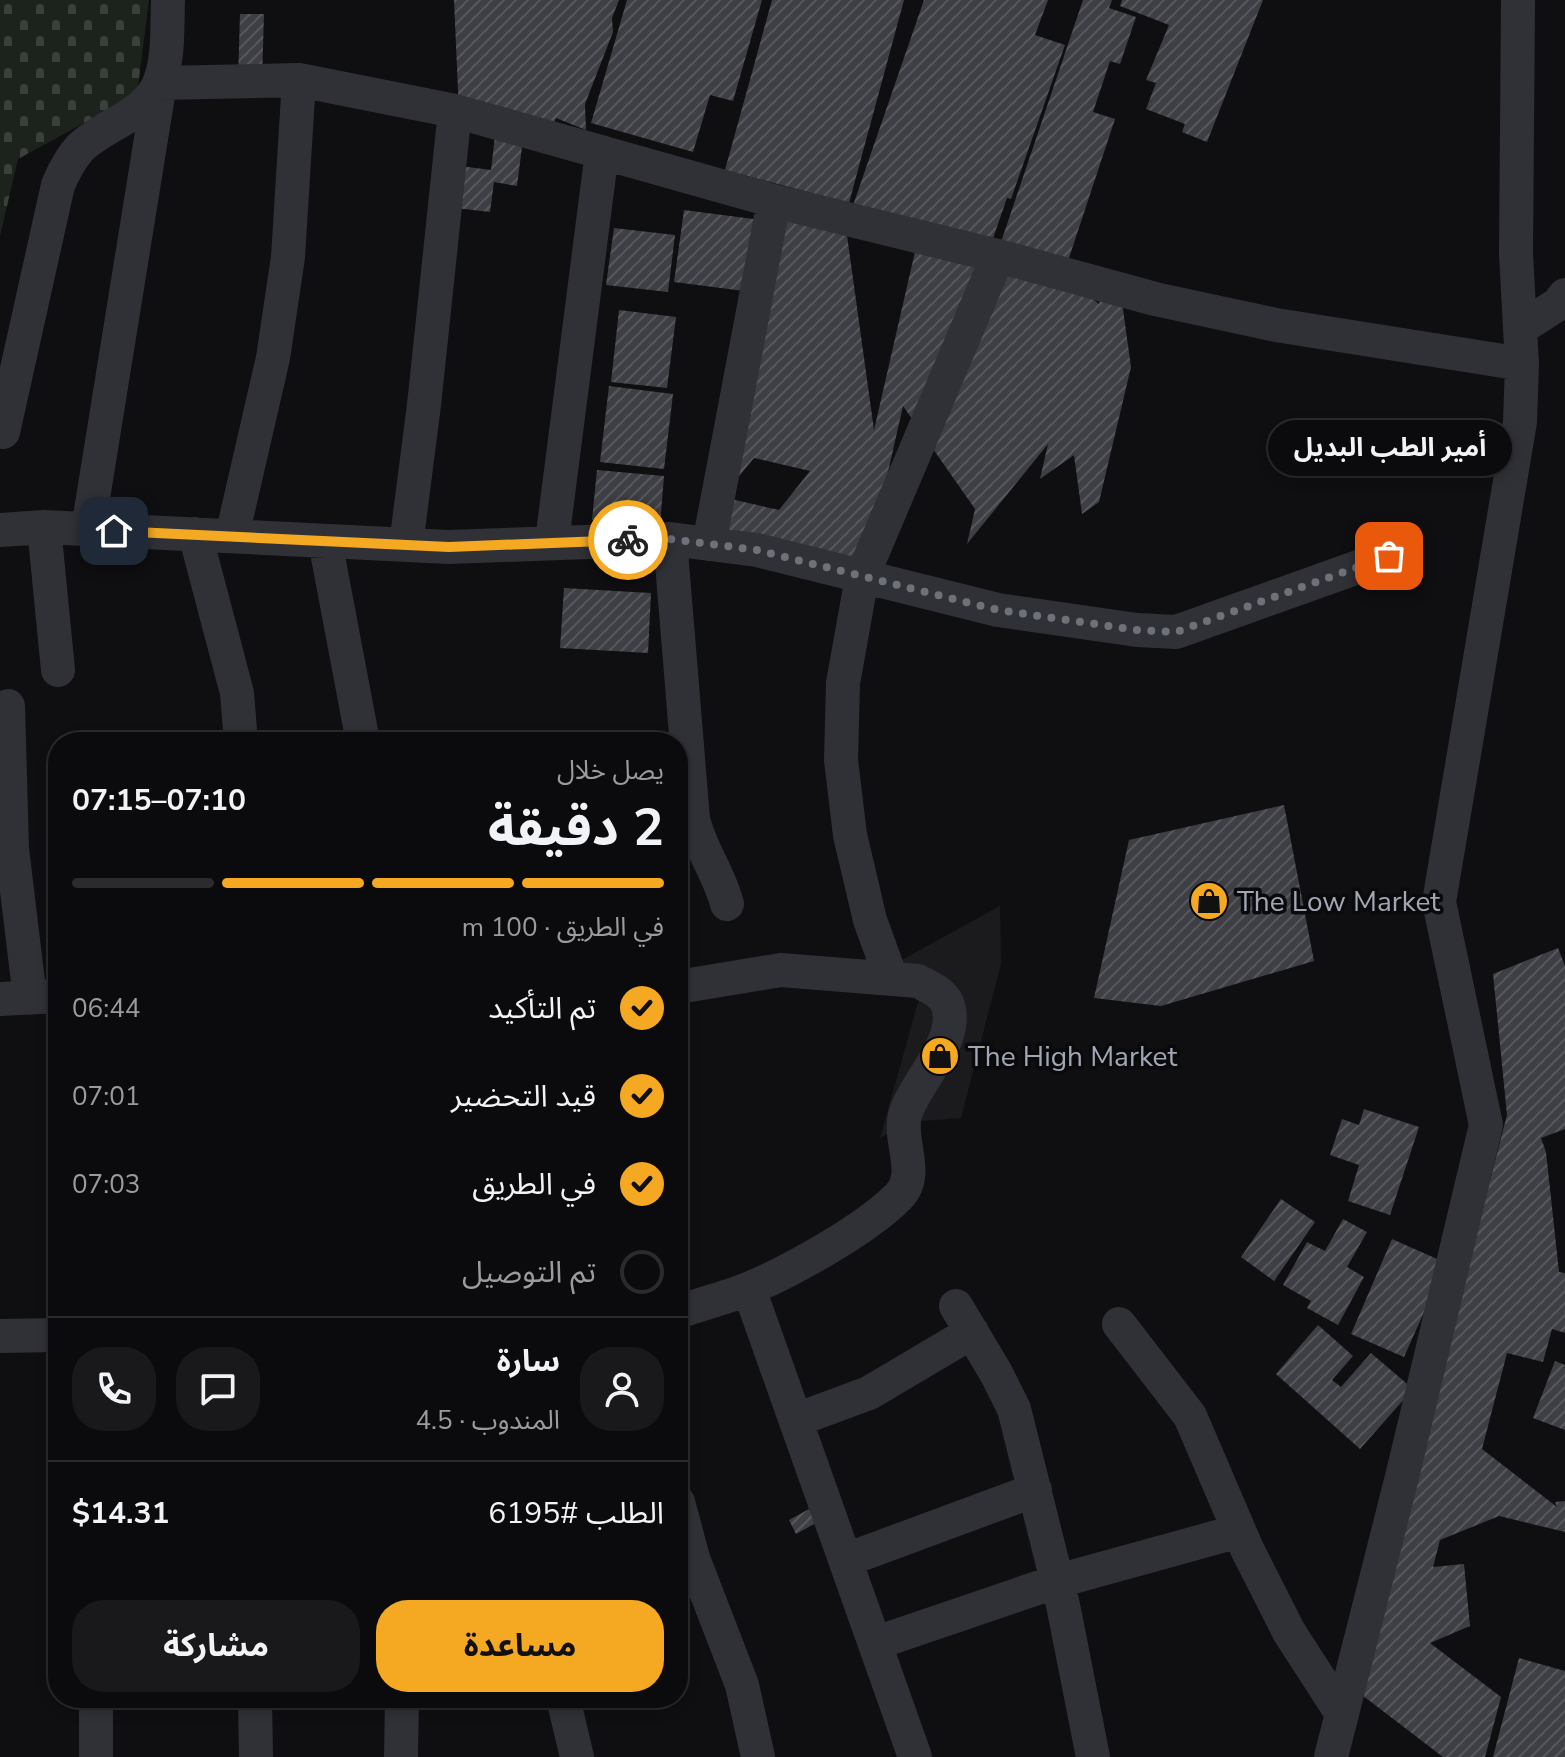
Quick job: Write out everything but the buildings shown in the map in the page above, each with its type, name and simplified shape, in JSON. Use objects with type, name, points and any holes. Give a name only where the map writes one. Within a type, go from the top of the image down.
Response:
[{"type":"street","points":[[88,529],[165,59],[168,0]]},
{"type":"street","points":[[1331,1757],[1486,1125],[1439,902],[1520,422],[1522,364],[1516,254],[1518,0]]},
{"type":"street","points":[[160,83],[299,80],[455,111],[774,201],[998,256],[1155,299],[1276,325],[1522,364]]},
{"type":"street","points":[[232,536],[273,358],[288,257],[299,80]]},
{"type":"street","points":[[3,432],[58,185],[70,160],[83,145],[138,108],[150,98],[160,83]]},
{"type":"street","points":[[406,545],[455,111]]},
{"type":"street","points":[[552,541],[602,152]]},
{"type":"street","points":[[709,544],[774,201]]},
{"type":"street","points":[[891,978],[870,920],[850,835],[841,760],[843,683],[862,577],[998,256]]},
{"type":"street","points":[[1521,328],[1558,304],[1565,295]]},
{"type":"street","points":[[44,527],[58,670]]},
{"type":"street","points":[[0,530],[44,527],[449,547],[670,539],[757,550],[998,610],[1137,630],[1176,632],[1389,556]]},
{"type":"street","points":[[195,534],[237,693],[240,732]]},
{"type":"street","points":[[670,539],[686,732]]},
{"type":"street","points":[[325,541],[361,732]]},
{"type":"street","points":[[8,706],[12,849],[29,998]]},
{"type":"street","points":[[688,758],[697,839],[721,881],[727,904]]},
{"type":"street","points":[[688,985],[781,970],[918,981],[937,992],[947,1003],[948,1024],[935,1063],[910,1099],[904,1119],[909,1174],[901,1195],[831,1246],[749,1289],[688,1309]]},
{"type":"street","points":[[749,1289],[915,1757]]},
{"type":"street","points":[[796,1420],[869,1393],[964,1319],[1014,1409],[1058,1581],[1093,1757]]},
{"type":"street","points":[[1119,1324],[1190,1416],[1239,1531],[1289,1632],[1342,1714]]},
{"type":"street","points":[[0,1336],[48,1335]]},
{"type":"street","points":[[846,1560],[1035,1490]]},
{"type":"street","points":[[876,1643],[1058,1581],[1239,1531]]},
{"type":"street","points":[[688,1539],[742,1685],[758,1757]]},
{"type":"street","points":[[96,1708],[96,1757]]},
{"type":"street","points":[[255,1708],[256,1757]]},
{"type":"street","points":[[401,1757],[402,1708]]},
{"type":"street","points":[[565,1708],[577,1757]]},
{"type":"shaded area","name":"The High Market","points":[[1000,906],[1001,964],[961,1118],[909,1122],[880,1138],[920,995],[894,964]]},
{"type":"green space","points":[[0,0],[149,0],[137,94],[18,159],[0,236]]},
{"type":"way so far","points":[[628,540],[670,539],[757,550],[998,610],[1137,630],[1176,632],[1389,556]]},
{"type":"place","name":"أمير الطب البديل","points":[[1389,556]]},
{"type":"place","name":"The Low Market","points":[[1209,901]]},
{"type":"place","name":"The High Market","points":[[940,1056]]},
{"type":"route","points":[[114,531],[449,547],[628,540]]}]
